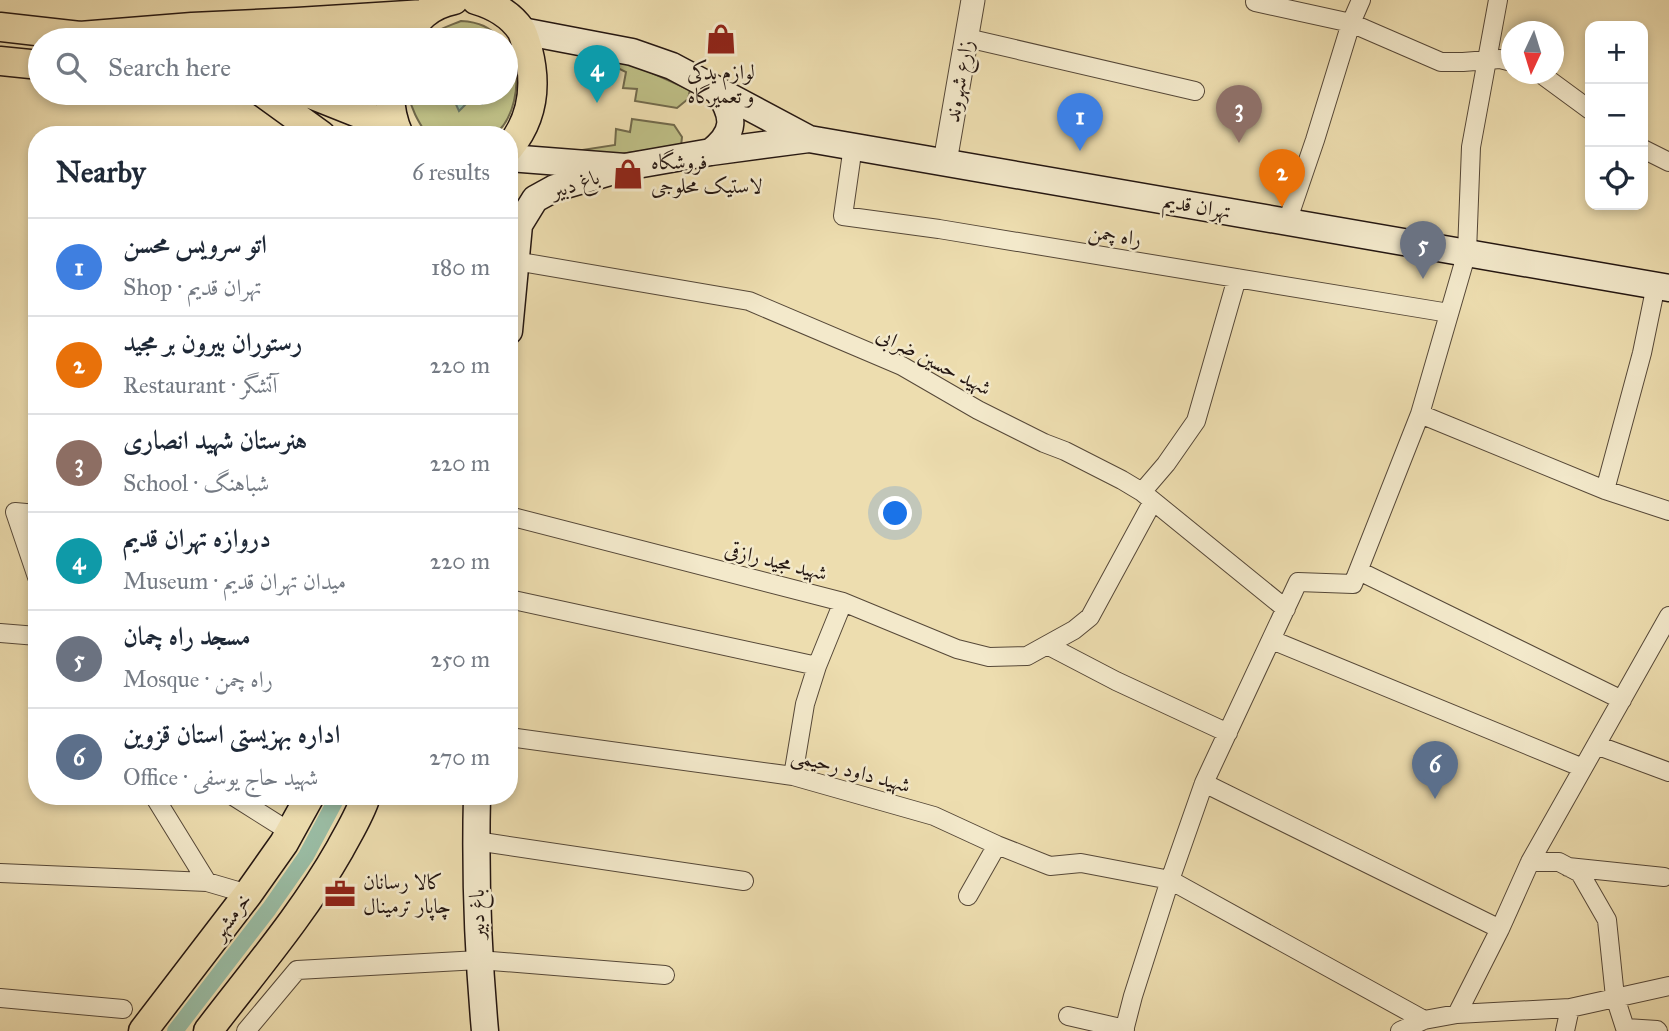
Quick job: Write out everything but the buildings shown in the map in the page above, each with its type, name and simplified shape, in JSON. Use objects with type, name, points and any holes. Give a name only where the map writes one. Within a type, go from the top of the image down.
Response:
[{"type":"main road","points":[[297,22],[350,11],[379,0]]},
{"type":"main road","points":[[476,0],[503,12],[672,66],[808,139]]},
{"type":"main road","points":[[180,28],[297,22],[436,6]]},
{"type":"main road","points":[[411,28],[436,6]]},
{"type":"main road","points":[[518,17],[532,68],[533,93],[528,117],[518,136]]},
{"type":"main road","points":[[297,22],[321,28]]},
{"type":"main road","points":[[0,27],[28,30]]},
{"type":"main road","points":[[0,61],[28,64]]},
{"type":"main road","points":[[711,152],[723,143],[730,130],[731,118],[727,105],[718,91]]},
{"type":"main road","points":[[279,105],[308,126]]},
{"type":"main road","points":[[336,105],[386,126]]},
{"type":"main road","points":[[391,105],[397,126]]},
{"type":"main road","points":[[518,159],[625,167],[808,139]]},
{"type":"main road","name":"تهران قدیم","points":[[808,139],[1662,286]]},
{"type":"main road","name":"باغ دبیر","points":[[518,234],[519,225],[535,199],[555,188],[625,167]]},
{"type":"main road","name":"خرمشهر","points":[[143,1031],[248,894],[305,805]]},
{"type":"main road","points":[[208,1031],[290,925],[328,870],[363,805]]},
{"type":"main road","name":"باغ دبیر","points":[[477,805],[478,960],[485,1031]]},
{"type":"street","name":"زارع شهروند","points":[[945,162],[973,0]]},
{"type":"street","points":[[1287,222],[1351,23],[1361,0]]},
{"type":"street","points":[[1068,1016],[1125,1030],[1133,996],[1170,880],[1205,783],[1298,582],[1353,584],[1359,571],[1420,414],[1466,252],[1471,147],[1498,0]]},
{"type":"street","points":[[1255,2],[1351,23],[1441,62],[1501,59]]},
{"type":"street","points":[[967,38],[1195,91]]},
{"type":"street","points":[[1555,84],[1585,106]]},
{"type":"street","name":"راه چمن","points":[[853,146],[843,216],[939,229],[1449,313]]},
{"type":"street","points":[[1648,152],[1669,162]]},
{"type":"street","name":"شهید حسین ضرابی","points":[[518,262],[749,301],[902,366],[978,410],[1122,480],[1286,609]]},
{"type":"street","points":[[1047,645],[1074,630],[1090,617],[1147,497],[1196,421],[1237,278]]},
{"type":"street","points":[[1605,490],[1662,286]]},
{"type":"street","points":[[1420,414],[1605,490],[1669,511]]},
{"type":"street","points":[[28,513],[15,512],[28,550]]},
{"type":"street","name":"شهید مجید رازقی","points":[[518,518],[843,602],[957,649],[989,657],[1027,656],[1047,645]]},
{"type":"street","points":[[1359,571],[1622,700]]},
{"type":"street","points":[[518,601],[817,666]]},
{"type":"street","points":[[793,776],[805,704],[843,602]]},
{"type":"street","points":[[1457,1014],[1530,862],[1669,616]]},
{"type":"street","points":[[0,633],[28,635]]},
{"type":"street","points":[[1272,640],[1583,768]]},
{"type":"street","points":[[1047,645],[1116,681],[1228,733]]},
{"type":"street","name":"شهید داود رحیمی","points":[[518,738],[793,776],[934,816],[1051,866],[1081,863],[1170,880],[1424,1020]]},
{"type":"street","points":[[1596,745],[1669,772]]},
{"type":"street","points":[[1205,783],[1500,929]]},
{"type":"street","points":[[160,805],[207,882]]},
{"type":"street","points":[[247,805],[290,832]]},
{"type":"street","points":[[476,842],[744,881]]},
{"type":"street","points":[[968,896],[998,845]]},
{"type":"street","points":[[1530,862],[1559,862],[1580,873],[1607,920],[1615,997],[1626,1030],[1658,1031]]},
{"type":"street","points":[[1568,867],[1664,877]]},
{"type":"street","points":[[0,873],[207,882],[248,894]]},
{"type":"street","points":[[246,1031],[297,970],[478,960],[665,975]]},
{"type":"street","points":[[1400,1031],[1424,1020],[1457,1014],[1570,1008],[1669,986]]},
{"type":"street","points":[[0,998],[123,1009]]},
{"type":"street","points":[[1566,1031],[1570,1008]]},
{"type":"street","points":[[1486,1031],[1490,1012]]},
{"type":"shaded area","points":[[461,21],[487,28],[444,28]]},
{"type":"shaded area","points":[[591,55],[632,64],[690,90],[688,99],[677,108],[635,101],[637,89],[623,88],[626,72]]},
{"type":"shaded area","points":[[411,105],[513,105],[502,126],[422,126]]},
{"type":"shaded area","points":[[632,119],[674,125],[682,137],[681,146],[619,154],[576,151],[615,145],[616,129],[630,132]]},
{"type":"waterway","points":[[175,1031],[269,909],[306,856],[333,805]]},
{"type":"place","name":"لوازم یدکی و تعمیرگاه","points":[[721,39]]},
{"type":"place","name":"دروازه تهران قدیم","points":[[597,103]]},
{"type":"place","name":"هنرستان شهید انصاری","points":[[1239,143]]},
{"type":"place","name":"اتو سرویس محسن","points":[[1080,151]]},
{"type":"place","name":"فروشگاه لاستیک محلوجی","points":[[628,174]]},
{"type":"place","name":"رستوران بیرون بر مجید","points":[[1282,207]]},
{"type":"place","name":"مسجد راه چمان","points":[[1423,279]]},
{"type":"place","name":"اداره بهزیستی استان قزوین","points":[[1435,799]]},
{"type":"place","name":"کالا رسانان چاپار ترمینال","points":[[340,894]]}]
